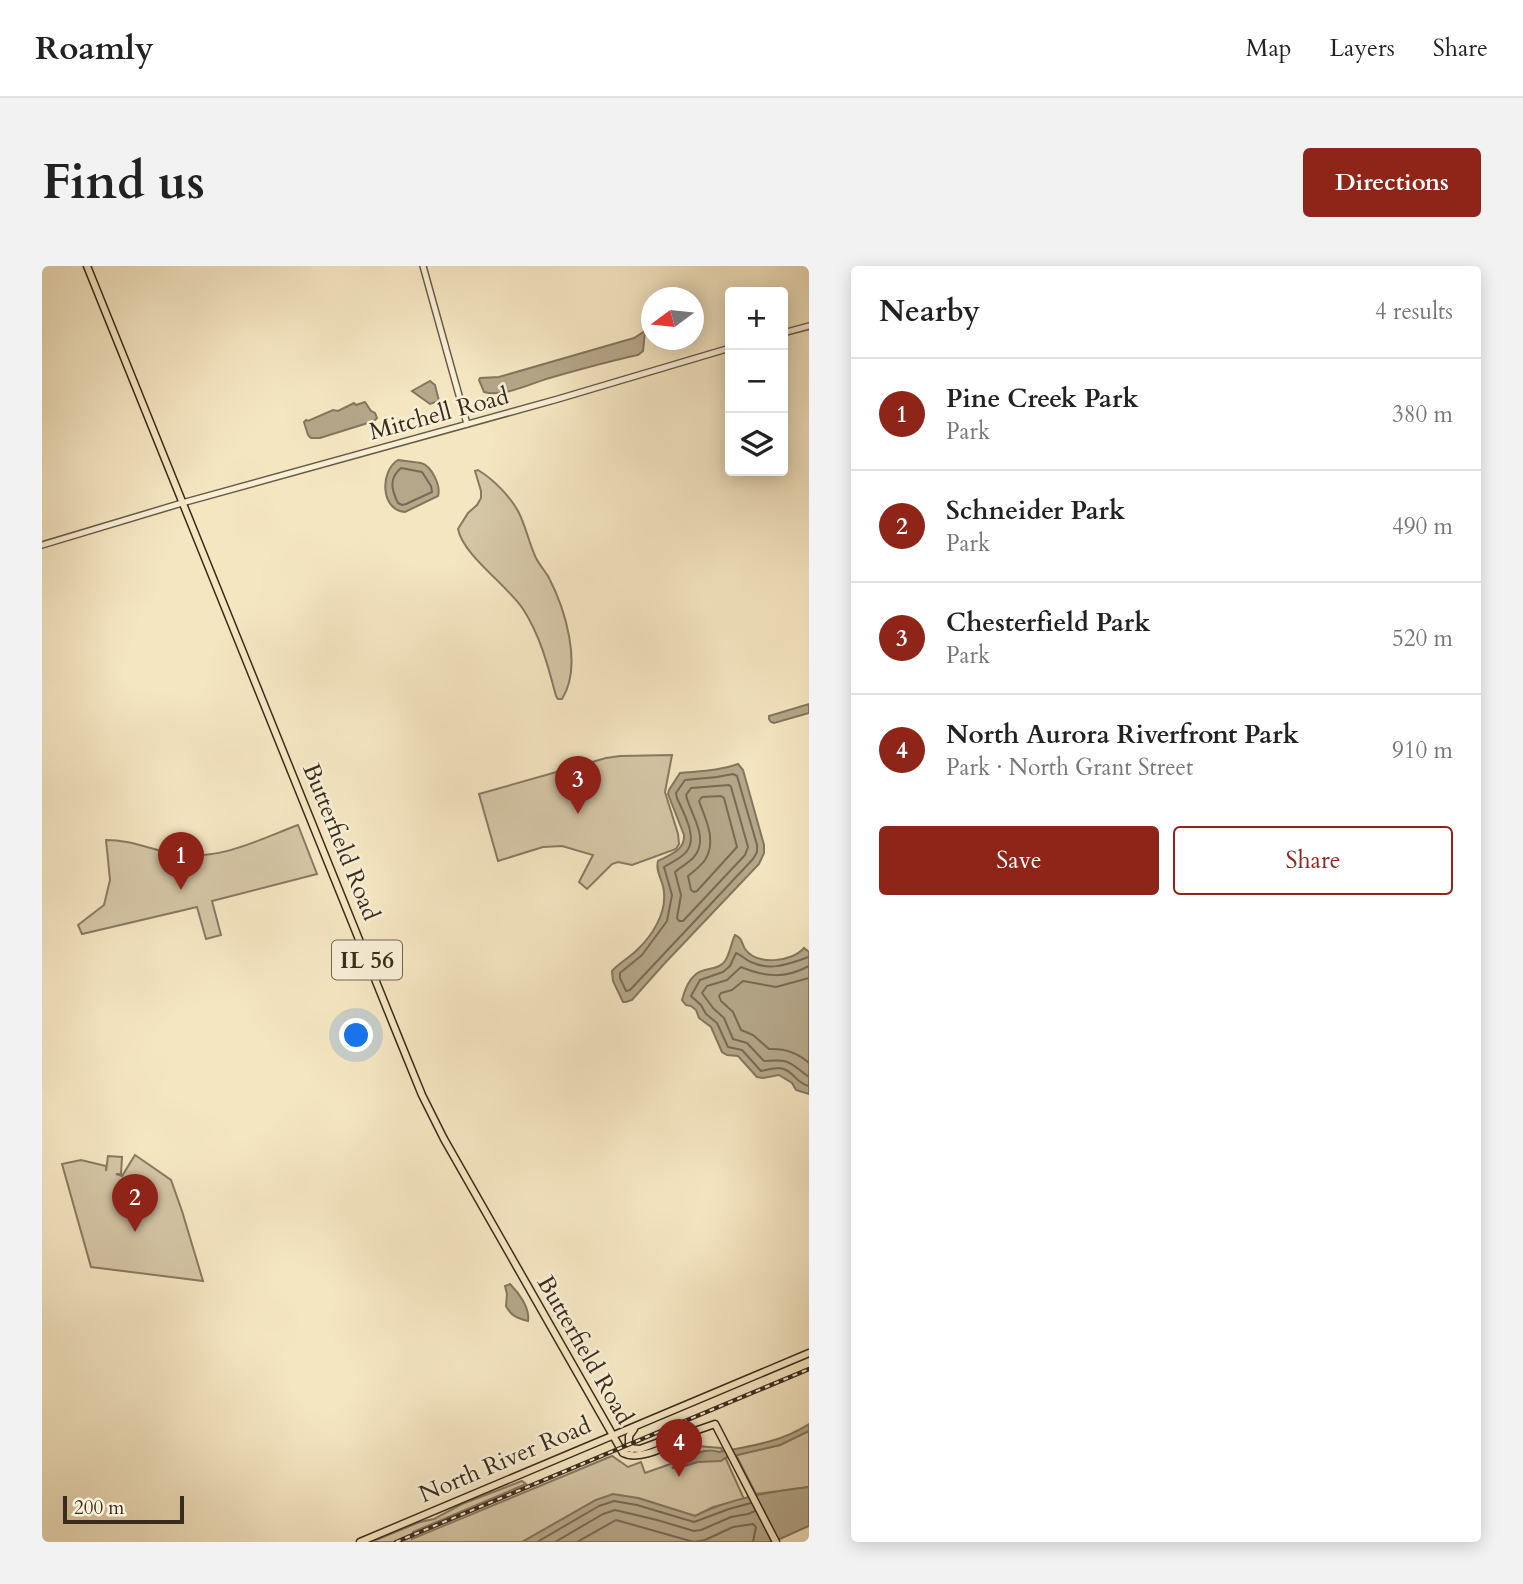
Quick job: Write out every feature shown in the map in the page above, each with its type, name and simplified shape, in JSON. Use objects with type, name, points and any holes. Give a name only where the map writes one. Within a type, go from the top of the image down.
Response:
[{"type":"main road","name":"Butterfield Road","points":[[87,266],[422,1095],[451,1151],[621,1449]]},
{"type":"main road","name":"North River Road","points":[[360,1542],[809,1353]]},
{"type":"main road","points":[[689,1433],[687,1437],[640,1456],[627,1456],[621,1449],[640,1450],[686,1432],[715,1424],[776,1542]]},
{"type":"main road","points":[[632,1449],[629,1436],[636,1427]]},
{"type":"street","points":[[423,266],[467,424]]},
{"type":"street","points":[[788,332],[809,326]]},
{"type":"street","name":"Mitchell Road","points":[[42,545],[156,510],[725,349]]},
{"type":"shaded area","points":[[478,470],[490,478],[516,507],[536,558],[548,576],[560,604],[571,654],[568,686],[562,699],[556,696],[539,640],[523,609],[468,549],[458,529],[481,498],[475,471]]},
{"type":"shaded area","points":[[672,755],[665,792],[678,834],[679,844],[676,849],[632,865],[618,862],[612,864],[587,889],[579,882],[593,855],[562,846],[543,847],[498,861],[479,794],[606,758]]},
{"type":"shaded area","points":[[298,825],[317,874],[212,901],[221,935],[206,939],[197,907],[82,934],[78,925],[104,905],[110,880],[106,840],[176,854],[208,855],[253,843]]},
{"type":"shaded area","points":[[135,1155],[171,1180],[203,1281],[91,1267],[62,1164],[81,1160],[106,1166],[106,1171],[108,1156],[122,1157],[121,1174],[116,1174],[122,1176]]},
{"type":"shaded area","points":[[809,1431],[809,1487],[756,1494],[736,1455],[780,1445]]},
{"type":"shaded area","points":[[697,1446],[721,1448],[744,1499],[713,1507],[695,1516],[638,1498],[596,1500],[522,1542],[371,1542],[434,1519],[462,1504],[522,1481],[526,1484],[413,1532],[412,1539],[612,1456],[628,1467],[641,1462],[645,1473],[690,1457],[696,1452]]},
{"type":"water","points":[[641,334],[643,351],[638,355],[545,379],[518,389],[500,393],[484,392],[479,380],[499,377],[634,338]]},
{"type":"water","points":[[430,381],[435,385],[439,401],[430,404],[412,391]]},
{"type":"water","points":[[365,402],[375,413],[377,418],[374,421],[320,438],[311,438],[308,435],[304,422],[306,420],[333,410],[338,411],[354,403],[356,405]]},
{"type":"water","points":[[398,460],[421,463],[429,468],[437,482],[438,496],[405,512],[391,505],[385,489],[386,481],[392,465]]},
{"type":"water","points":[[809,704],[809,713],[774,723],[769,719],[769,716]]},
{"type":"water","points":[[738,764],[743,770],[764,845],[759,864],[632,1000],[623,1002],[613,981],[612,971],[643,944],[657,924],[664,901],[658,861],[675,852],[684,840],[668,794],[669,790],[680,773]]},
{"type":"water","points":[[735,935],[741,939],[750,954],[766,960],[783,959],[799,953],[804,948],[809,952],[809,1094],[796,1090],[792,1083],[779,1075],[757,1077],[738,1056],[722,1052],[711,1027],[699,1018],[696,1010],[682,1000],[688,983],[695,975],[725,961]]},
{"type":"water","points":[[510,1284],[526,1306],[528,1321],[515,1316],[506,1306],[505,1286]]},
{"type":"water","points":[[809,1424],[809,1431],[780,1445],[721,1461],[698,1462],[672,1468],[701,1452],[719,1452],[766,1442]]},
{"type":"water","points":[[809,1487],[809,1526],[773,1542],[522,1542],[596,1500],[613,1494],[638,1498],[695,1516],[750,1497]]},
{"type":"railway","points":[[396,1542],[809,1369]]},
{"type":"place","name":"Chesterfield Park","points":[[578,814]]},
{"type":"place","name":"Pine Creek Park","points":[[181,890]]},
{"type":"place","name":"Schneider Park","points":[[135,1232]]},
{"type":"place","name":"North Aurora Riverfront Park","points":[[679,1477]]}]
